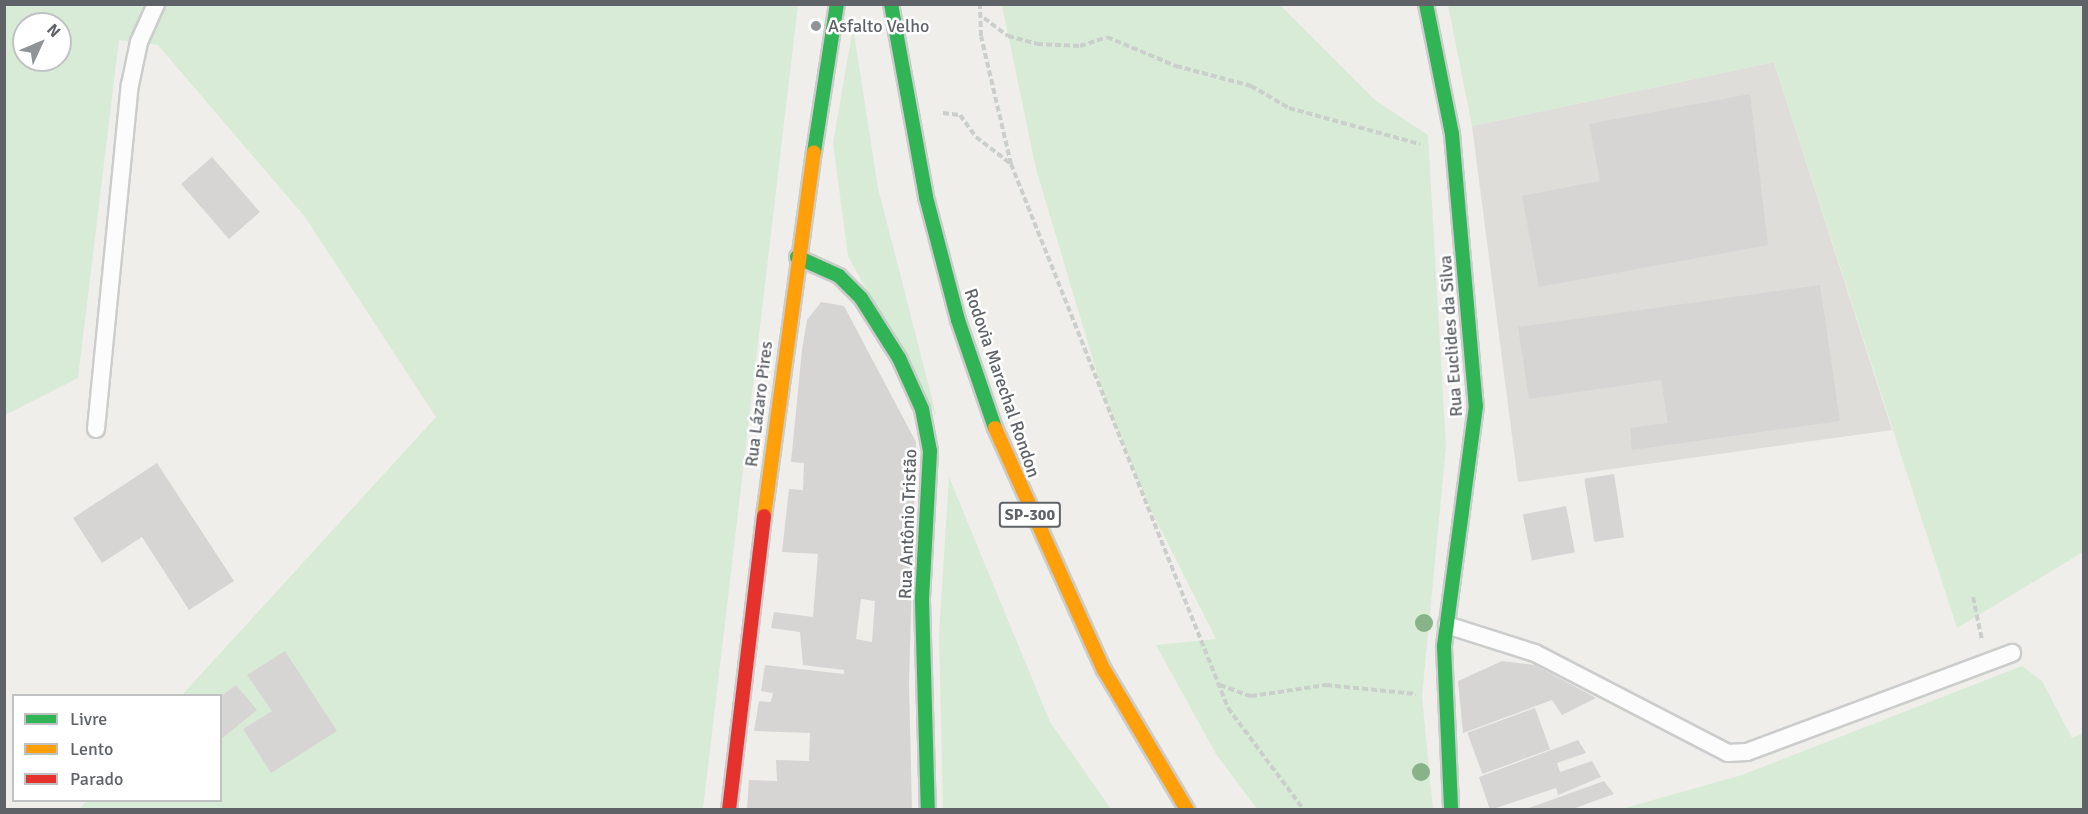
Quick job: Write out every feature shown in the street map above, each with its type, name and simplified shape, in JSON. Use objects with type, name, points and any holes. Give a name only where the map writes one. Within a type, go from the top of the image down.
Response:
[{"type":"street","name":"Rua Lázaro Pires","points":[[729,810],[797,257],[837,4]]},
{"type":"street","name":"Rodovia Marechal Rondon","points":[[891,4],[909,111],[958,320],[999,440],[1104,670],[1187,810]]},
{"type":"street","name":"Rua Euclides da Silva","points":[[1426,4],[1455,159],[1476,406],[1447,625],[1443,692],[1451,810]]},
{"type":"street","name":"Rua Antônio Tristão","points":[[797,257],[839,276],[861,298],[899,358],[922,409],[930,451],[922,601],[928,810]]},
{"type":"lane","points":[[96,429],[130,85],[139,42],[156,4]]},
{"type":"lane","points":[[1447,625],[1535,653],[1728,753],[1747,752],[2012,653]]},
{"type":"path","points":[[980,4],[984,18],[981,36],[1011,164],[1219,685],[1249,741],[1304,810]]},
{"type":"path","points":[[984,18],[1008,36],[1037,44],[1080,46],[1107,37],[1176,66],[1251,86],[1288,108],[1373,127],[1455,159]]},
{"type":"path","points":[[909,111],[960,115],[976,137],[1011,164]]},
{"type":"path","points":[[1973,597],[1983,664]]},
{"type":"path","points":[[1219,685],[1251,696],[1326,685],[1400,695],[1443,692]]},
{"type":"shaded area","points":[[1774,62],[1892,430],[1518,482],[1472,126]]},
{"type":"green space","points":[[5,5],[798,5],[703,809],[79,809],[86,802],[222,802],[222,694],[183,694],[436,417],[305,217],[158,45],[119,40],[78,378],[5,415]]},
{"type":"green space","points":[[1002,5],[1280,5],[1375,100],[1428,135],[1446,447],[1422,696],[1433,809],[1257,809],[1216,754],[1156,645],[1216,639],[1151,510],[1105,400],[1036,169]]},
{"type":"green space","points":[[1448,5],[2083,5],[2083,552],[1957,628],[1774,62],[1472,126]]},
{"type":"green space","points":[[853,27],[878,188],[937,418],[848,256],[833,143]]},
{"type":"green space","points":[[949,477],[1050,722],[1111,809],[943,810],[939,634]]},
{"type":"green space","points":[[2022,666],[2042,681],[2072,738],[2083,733],[2083,809],[1625,808],[1742,775]]},
{"type":"building","points":[[1750,94],[1768,245],[1539,287],[1522,196],[1600,181],[1589,124]]},
{"type":"building","points":[[212,157],[260,212],[229,239],[181,184]]},
{"type":"building","points":[[1820,285],[1840,421],[1632,450],[1630,428],[1668,423],[1661,380],[1529,399],[1518,327]]},
{"type":"building","points":[[821,302],[844,306],[916,442],[909,683],[912,810],[747,810],[749,780],[777,781],[776,760],[809,761],[810,733],[754,731],[759,701],[771,702],[773,693],[761,691],[765,665],[844,674],[844,670],[803,665],[800,632],[771,628],[774,612],[813,617],[818,554],[782,552],[789,489],[803,490],[804,463],[791,462],[807,320]],"holes":[[[861,599],[875,601],[872,642],[856,639]]]},
{"type":"building","points":[[157,463],[234,581],[189,610],[142,537],[102,563],[73,518]]},
{"type":"building","points":[[1614,474],[1624,537],[1594,542],[1584,479]]},
{"type":"building","points":[[1566,506],[1575,552],[1532,561],[1523,514]]},
{"type":"building","points":[[285,651],[337,731],[271,773],[243,729],[272,711],[247,675]]},
{"type":"building","points":[[1502,661],[1535,665],[1596,698],[1562,715],[1552,700],[1463,733],[1458,681]]},
{"type":"building","points":[[236,685],[257,710],[222,738],[222,696]]},
{"type":"building","points":[[1535,708],[1550,749],[1482,774],[1467,733]]},
{"type":"building","points":[[1578,740],[1586,753],[1557,763],[1560,772],[1592,761],[1601,777],[1558,795],[1556,788],[1490,810],[1479,777]]},
{"type":"building","points":[[1604,781],[1614,794],[1570,810],[1523,810]]},
{"type":"traffic: fast","points":[[814,152],[837,4]]},
{"type":"traffic: fast","points":[[891,4],[926,197],[958,320],[995,428]]},
{"type":"traffic: fast","points":[[1426,4],[1452,134],[1476,406],[1444,647],[1451,810]]},
{"type":"traffic: fast","points":[[797,257],[839,276],[861,298],[899,358],[922,409],[930,451],[922,601],[928,810]]},
{"type":"traffic: slow","points":[[764,516],[814,152]]},
{"type":"traffic: slow","points":[[995,428],[1104,670],[1187,810]]},
{"type":"traffic: jam","points":[[729,810],[764,516]]},
{"type":"place","name":"Asfalto Velho","points":[[816,26]]}]
